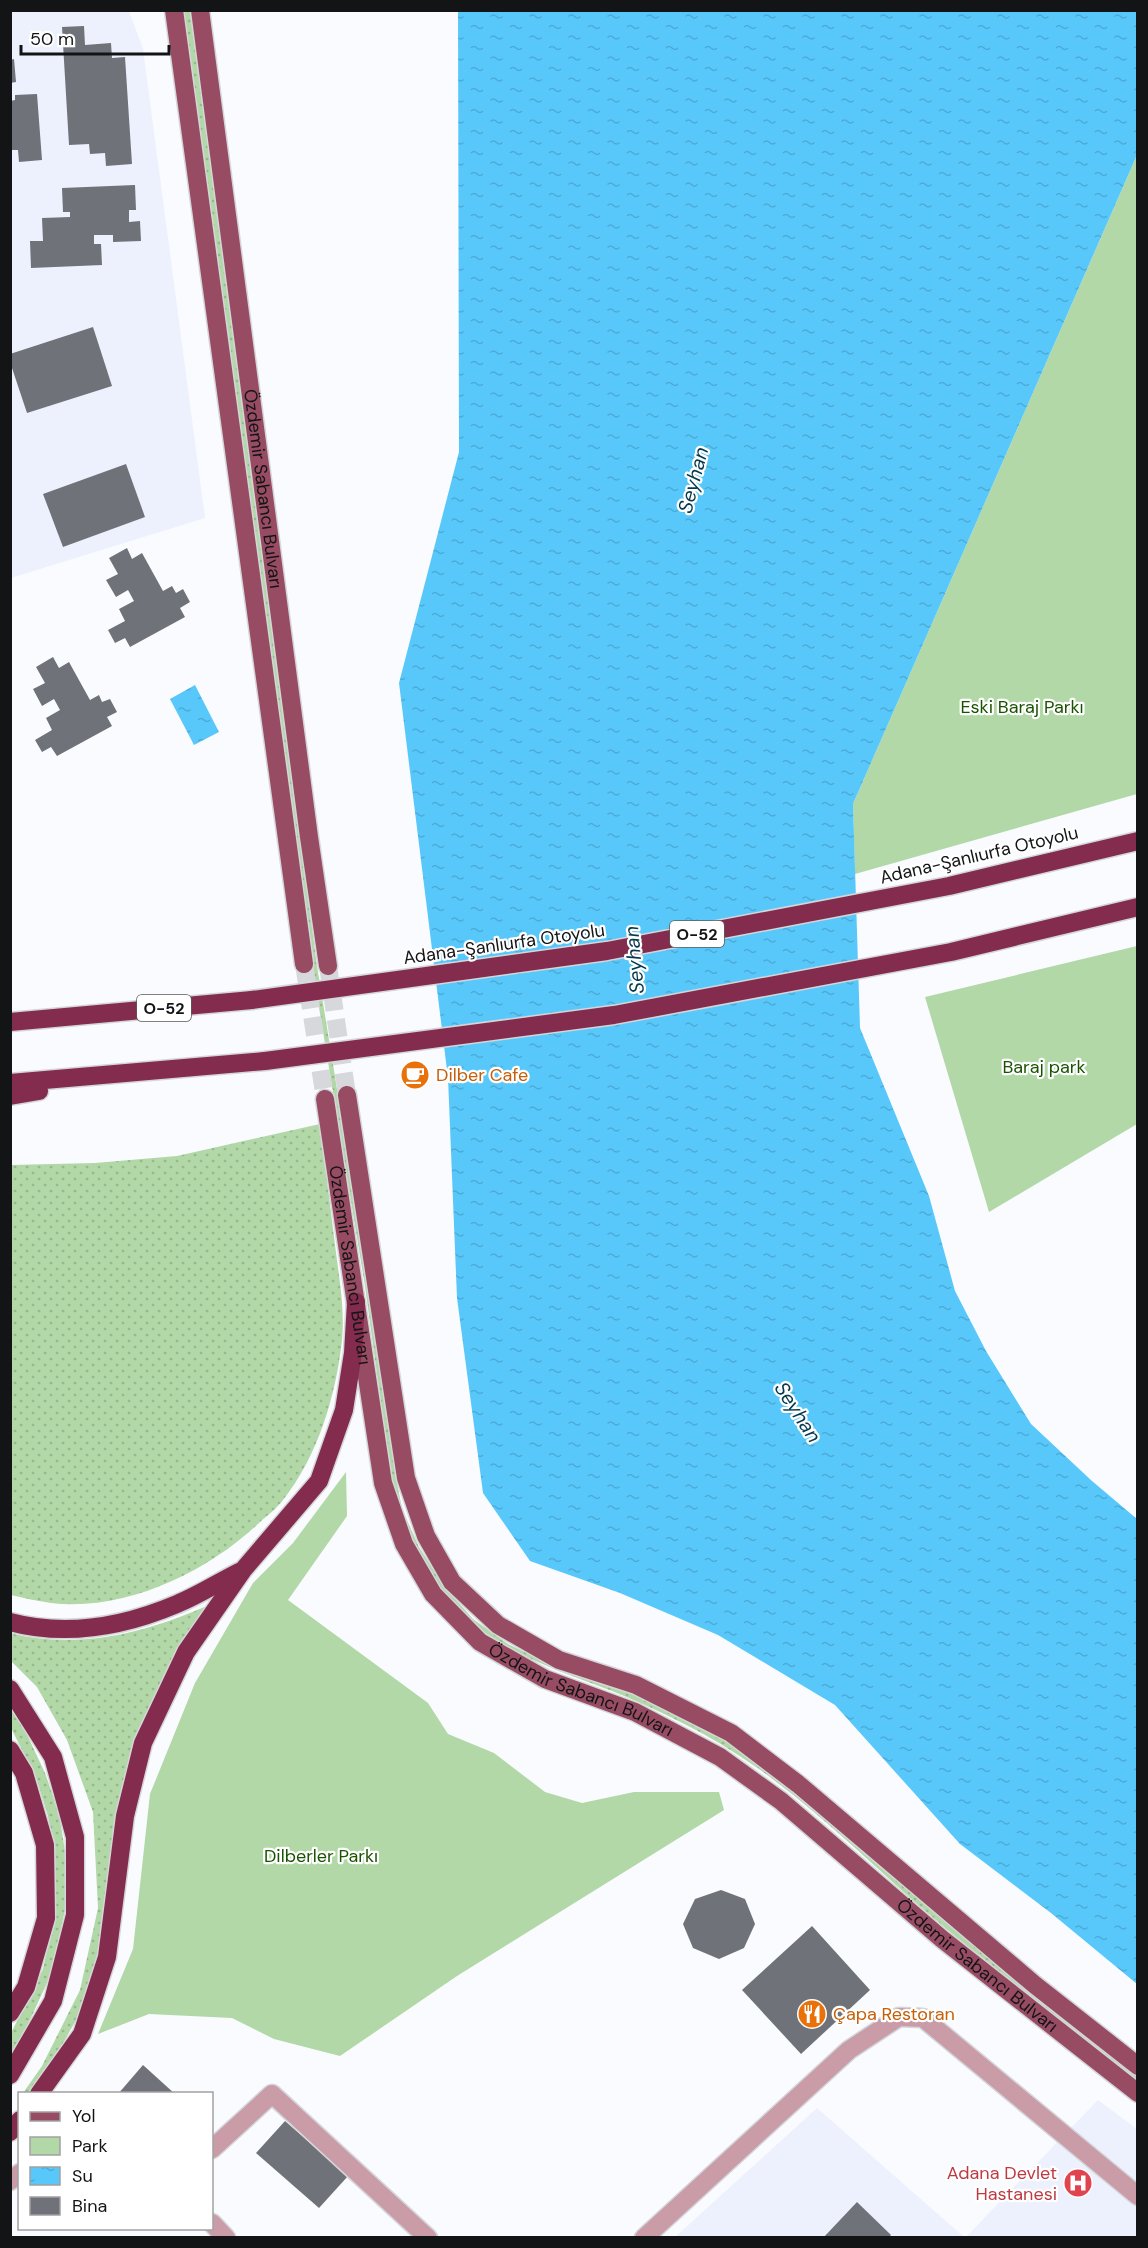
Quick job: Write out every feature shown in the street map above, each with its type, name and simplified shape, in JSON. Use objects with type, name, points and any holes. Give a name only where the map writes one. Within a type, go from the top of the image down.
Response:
[{"type":"highway","name":"Adana-Şanlıurfa Otoyolu","points":[[10,1020],[252,1000],[607,951],[949,886],[1137,841]]},
{"type":"highway","points":[[10,1083],[265,1061],[614,1015],[951,952],[1137,907]]},
{"type":"highway","points":[[10,1096],[138,1072]]},
{"type":"highway","points":[[40,2092],[82,2034],[107,1957],[126,1816],[143,1743],[186,1652],[243,1570],[319,1481],[344,1410],[353,1353],[356,1302]]},
{"type":"highway","points":[[10,1622],[73,1630],[114,1624],[177,1604],[243,1570]]},
{"type":"highway","points":[[10,1689],[53,1757],[75,1837],[75,1916],[53,2001],[10,2075]]},
{"type":"highway","points":[[10,1750],[24,1773],[45,1845],[46,1918],[26,1987],[10,2013]]},
{"type":"main road","name":"Özdemir Sabancı Bulvarı","points":[[174,10],[304,964]]},
{"type":"main road","name":"Özdemir Sabancı Bulvarı","points":[[200,10],[328,966]]},
{"type":"main road","name":"Özdemir Sabancı Bulvarı","points":[[347,1095],[406,1478],[426,1536],[452,1582],[498,1625],[559,1660],[636,1685],[731,1733],[798,1784],[1035,1984],[1137,2066]]},
{"type":"main road","name":"Özdemir Sabancı Bulvarı","points":[[326,1099],[383,1483],[404,1544],[433,1593],[480,1642],[545,1679],[635,1712],[720,1756],[781,1801],[942,1939],[1137,2093]]},
{"type":"street","points":[[644,2238],[849,2050],[899,2017],[923,2018],[1137,2196]]},
{"type":"street","points":[[213,2148],[272,2094],[428,2238]]},
{"type":"street","points":[[213,2224],[226,2238]]},
{"type":"shaded area","points":[[11,11],[129,11],[143,49],[205,518],[11,578]]},
{"type":"shaded area","name":"Adana Devlet Hastanesi","points":[[1098,2100],[1137,2129],[1137,2237],[965,2238]]},
{"type":"shaded area","points":[[817,2108],[964,2237],[674,2238]]},
{"type":"green space","points":[[184,11],[190,11],[317,966],[388,1403],[396,1478],[402,1509],[419,1547],[444,1586],[473,1619],[508,1644],[552,1665],[616,1685],[687,1716],[761,1761],[941,1918],[1137,2075],[1137,2081],[962,1942],[826,1822],[756,1767],[722,1745],[668,1716],[521,1654],[487,1634],[456,1608],[442,1592],[430,1575],[410,1537],[391,1478],[365,1286],[312,965]]},
{"type":"green space","name":"Eski Baraj Parkı","points":[[1137,155],[1137,794],[855,874],[853,804]]},
{"type":"green space","name":"Baraj park","points":[[1137,946],[1137,1124],[989,1212],[925,997]]},
{"type":"green space","points":[[320,1124],[341,1293],[342,1340],[330,1403],[315,1445],[295,1483],[278,1506],[239,1540],[191,1572],[164,1585],[136,1595],[79,1604],[51,1603],[11,1595],[11,1165],[95,1163],[177,1156]]},
{"type":"green space","name":"Dilberler Parkı","points":[[346,1472],[347,1516],[288,1600],[428,1703],[448,1734],[494,1753],[545,1792],[582,1803],[634,1792],[719,1792],[724,1810],[457,1976],[340,2056],[274,2039],[232,2018],[149,2014],[98,2034],[133,1949],[150,1794],[195,1683],[253,1583],[293,1543]]},
{"type":"green space","points":[[213,1603],[169,1668],[100,1955],[86,2002],[50,2067],[32,2092],[24,2092],[42,2066],[80,1990],[98,1908],[93,1812],[67,1740],[37,1687],[11,1661],[10,1633],[62,1640],[88,1639],[139,1630]]},
{"type":"green space","points":[[11,1710],[23,1726],[45,1773],[59,1813],[68,1870],[65,1910],[52,1972],[18,2046],[11,2055],[10,2035],[43,1969],[55,1911],[55,1869],[48,1816],[36,1778],[11,1728]]},
{"type":"water","name":"Seyhan","points":[[458,11],[1137,11],[1137,155],[853,804],[860,1028],[929,1196],[955,1291],[986,1351],[1031,1424],[1137,1519],[1137,1984],[1051,1913],[960,1844],[835,1705],[718,1635],[620,1593],[530,1561],[483,1493],[457,1298],[448,1078],[399,683],[459,452]]},
{"type":"water","points":[[195,685],[219,732],[194,745],[170,699]]},
{"type":"building","points":[[84,26],[85,45],[111,43],[112,58],[125,57],[132,164],[106,166],[105,153],[90,154],[89,144],[69,145],[62,27]]},
{"type":"building","points":[[14,59],[16,82],[10,83],[10,60]]},
{"type":"building","points":[[37,94],[42,160],[19,162],[18,150],[10,150],[10,101],[15,100],[15,95]]},
{"type":"building","points":[[135,185],[136,210],[129,210],[129,222],[140,221],[141,241],[113,242],[113,235],[94,235],[94,244],[101,244],[102,265],[31,268],[30,241],[43,241],[42,218],[70,217],[70,212],[63,212],[62,188]]},
{"type":"building","points":[[93,327],[112,386],[27,413],[10,362],[10,354]]},
{"type":"building","points":[[126,464],[145,517],[63,547],[43,494]]},
{"type":"building","points":[[127,548],[132,559],[142,553],[163,591],[172,586],[176,593],[183,589],[190,602],[180,608],[185,617],[130,647],[125,638],[115,643],[108,630],[125,621],[119,609],[134,601],[128,590],[116,597],[106,580],[118,574],[109,558]]},
{"type":"building","points":[[53,657],[59,668],[69,662],[90,700],[99,695],[102,702],[110,699],[117,712],[107,717],[112,726],[57,756],[51,747],[42,752],[35,740],[52,730],[46,718],[60,710],[54,699],[42,706],[33,689],[45,683],[36,667]]},
{"type":"building","points":[[721,1890],[745,1899],[755,1924],[744,1948],[719,1959],[693,1948],[683,1924],[695,1899]]},
{"type":"building","points":[[812,1926],[870,1990],[801,2054],[742,1990]]},
{"type":"building","points":[[143,2065],[173,2092],[120,2092]]},
{"type":"building","points":[[285,2121],[348,2176],[319,2208],[256,2153]]},
{"type":"building","points":[[857,2202],[891,2235],[888,2238],[823,2238]]},
{"type":"tunnel","points":[[304,964],[325,1099]]},
{"type":"tunnel","points":[[328,966],[347,1095]]},
{"type":"place","name":"Dilber Cafe","points":[[415,1075]]},
{"type":"place","name":"Çapa Restoran","points":[[812,2014]]},
{"type":"place","name":"Adana Devlet Hastanesi","points":[[1078,2183]]}]
